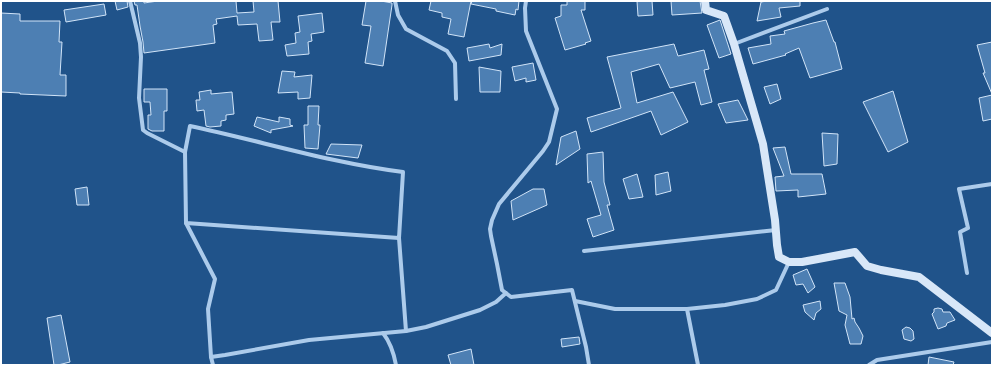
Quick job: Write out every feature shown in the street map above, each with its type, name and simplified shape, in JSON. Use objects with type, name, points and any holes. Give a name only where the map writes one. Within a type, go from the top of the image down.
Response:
[{"type":"street","points":[[130,1],[140,43],[141,57],[139,98],[143,130],[185,152]]},
{"type":"street","points":[[395,1],[398,15],[406,28],[447,51],[455,63],[456,99]]},
{"type":"street","points":[[526,1],[526,31],[557,109],[549,142],[499,204],[492,220],[490,229],[491,236],[502,290],[511,297],[572,290],[589,365]]},
{"type":"street","points":[[705,1],[706,10],[724,16],[734,44],[763,144],[776,220],[779,257],[789,262],[802,262],[855,252],[867,266],[880,270],[919,276],[992,333]]},
{"type":"street","points":[[734,44],[828,9]]},
{"type":"street","points":[[213,365],[211,357],[208,309],[215,279],[186,223],[185,152],[190,126],[324,157],[403,172],[399,238],[406,330]]},
{"type":"street","points":[[967,273],[960,232],[968,228],[959,189],[992,184]]},
{"type":"street","points":[[186,223],[399,238]]},
{"type":"street","points":[[584,251],[776,230]]},
{"type":"street","points":[[575,301],[615,309],[687,309],[725,305],[757,299],[776,290],[789,262]]},
{"type":"street","points":[[211,357],[225,356],[309,340],[383,333],[426,327],[480,310],[496,302],[506,293]]},
{"type":"street","points":[[687,309],[698,365]]},
{"type":"street","points":[[383,333],[386,336],[394,355],[396,365]]},
{"type":"street","points":[[869,365],[877,360],[992,342]]},
{"type":"building","points":[[115,1],[127,1],[128,7],[117,10]]},
{"type":"building","points":[[134,1],[144,1],[144,3],[158,1],[236,1],[237,13],[254,12],[253,1],[278,1],[280,22],[271,22],[273,40],[259,41],[257,24],[238,25],[237,16],[216,19],[217,24],[213,25],[215,43],[144,53],[137,5],[135,5]]},
{"type":"building","points":[[366,1],[392,3],[383,66],[365,63],[371,26],[362,25]]},
{"type":"building","points":[[431,1],[471,1],[464,37],[448,34],[451,19],[442,17],[442,13],[429,10]]},
{"type":"building","points":[[472,1],[519,1],[518,10],[516,9],[515,15],[496,11],[496,9],[471,4]]},
{"type":"building","points":[[567,1],[585,1],[585,10],[581,10],[591,41],[565,50],[555,18],[561,16],[561,5],[567,5]]},
{"type":"building","points":[[637,1],[652,1],[653,15],[638,16]]},
{"type":"building","points":[[671,1],[700,1],[702,13],[672,15]]},
{"type":"building","points":[[800,1],[800,6],[779,8],[781,17],[757,21],[761,2]]},
{"type":"building","points":[[104,4],[106,15],[66,22],[64,10]]},
{"type":"building","points":[[1,13],[20,14],[20,21],[60,21],[59,42],[62,42],[60,75],[66,75],[66,96],[1,92]]},
{"type":"building","points":[[322,13],[324,32],[311,34],[312,41],[308,42],[309,54],[287,56],[285,45],[296,43],[295,33],[300,32],[298,16]]},
{"type":"building","points":[[720,20],[731,54],[719,58],[707,25]]},
{"type":"building","points":[[826,20],[835,42],[842,69],[810,78],[799,48],[785,54],[786,55],[753,64],[748,48],[771,44],[770,36],[785,34],[784,31]]},
{"type":"building","points":[[992,42],[992,94],[983,73],[985,73],[977,45]]},
{"type":"building","points":[[489,44],[490,48],[502,44],[501,55],[469,61],[467,48]]},
{"type":"building","points":[[674,44],[678,56],[704,50],[709,69],[704,70],[712,102],[701,105],[695,82],[670,88],[659,64],[631,72],[637,103],[673,92],[688,122],[661,135],[651,111],[591,132],[587,118],[621,108],[607,57]]},
{"type":"building","points":[[533,63],[536,80],[526,82],[526,78],[515,81],[512,67]]},
{"type":"building","points":[[479,67],[501,71],[500,92],[480,92]]},
{"type":"building","points":[[282,71],[295,72],[294,77],[312,75],[310,98],[298,99],[298,92],[278,93]]},
{"type":"building","points":[[777,84],[781,99],[770,104],[764,87]]},
{"type":"building","points":[[144,89],[167,89],[167,111],[164,111],[164,131],[152,131],[148,129],[148,115],[151,115],[150,102],[144,102]]},
{"type":"building","points":[[211,90],[211,94],[232,92],[234,114],[226,115],[226,120],[221,121],[221,126],[206,126],[204,110],[197,111],[196,100],[200,100],[199,92]]},
{"type":"building","points":[[893,91],[908,142],[888,152],[863,102]]},
{"type":"building","points":[[992,95],[992,119],[983,121],[979,98]]},
{"type":"building","points":[[738,100],[748,120],[726,123],[718,104]]},
{"type":"building","points":[[308,106],[319,106],[318,125],[320,125],[318,149],[305,148],[304,125],[308,125]]},
{"type":"building","points":[[257,117],[279,122],[279,117],[290,119],[290,125],[293,126],[271,130],[271,133],[254,126]]},
{"type":"building","points":[[576,131],[580,149],[556,165],[561,137]]},
{"type":"building","points":[[822,133],[838,134],[837,164],[824,166]]},
{"type":"building","points":[[331,144],[362,145],[358,158],[326,154]]},
{"type":"building","points":[[785,147],[791,174],[822,174],[826,194],[798,197],[798,190],[776,191],[775,177],[784,176],[773,148]]},
{"type":"building","points":[[603,152],[604,182],[610,205],[607,205],[614,230],[593,237],[587,219],[601,215],[591,181],[588,183],[587,154]]},
{"type":"building","points":[[668,172],[671,191],[656,195],[655,175]]},
{"type":"building","points":[[637,174],[643,197],[629,199],[623,179]]},
{"type":"building","points":[[87,187],[89,205],[77,205],[75,189]]},
{"type":"building","points":[[533,189],[544,189],[547,205],[513,220],[511,201]]},
{"type":"building","points":[[807,269],[815,287],[808,293],[803,284],[796,285],[793,275]]},
{"type":"building","points":[[834,283],[845,283],[850,297],[852,319],[854,318],[863,336],[861,344],[850,344],[845,325],[847,315],[839,311]]},
{"type":"building","points":[[820,301],[821,309],[816,313],[814,320],[805,312],[803,305]]},
{"type":"building","points":[[934,309],[942,309],[943,312],[950,312],[955,320],[938,329],[932,314]]},
{"type":"building","points":[[61,315],[70,362],[54,365],[47,318]]},
{"type":"building","points":[[906,327],[913,331],[914,339],[911,341],[904,339],[902,330]]},
{"type":"building","points":[[579,337],[580,344],[562,347],[561,339]]},
{"type":"building","points":[[471,349],[474,365],[451,365],[448,355]]},
{"type":"building","points":[[929,357],[954,362],[953,365],[928,365]]}]
